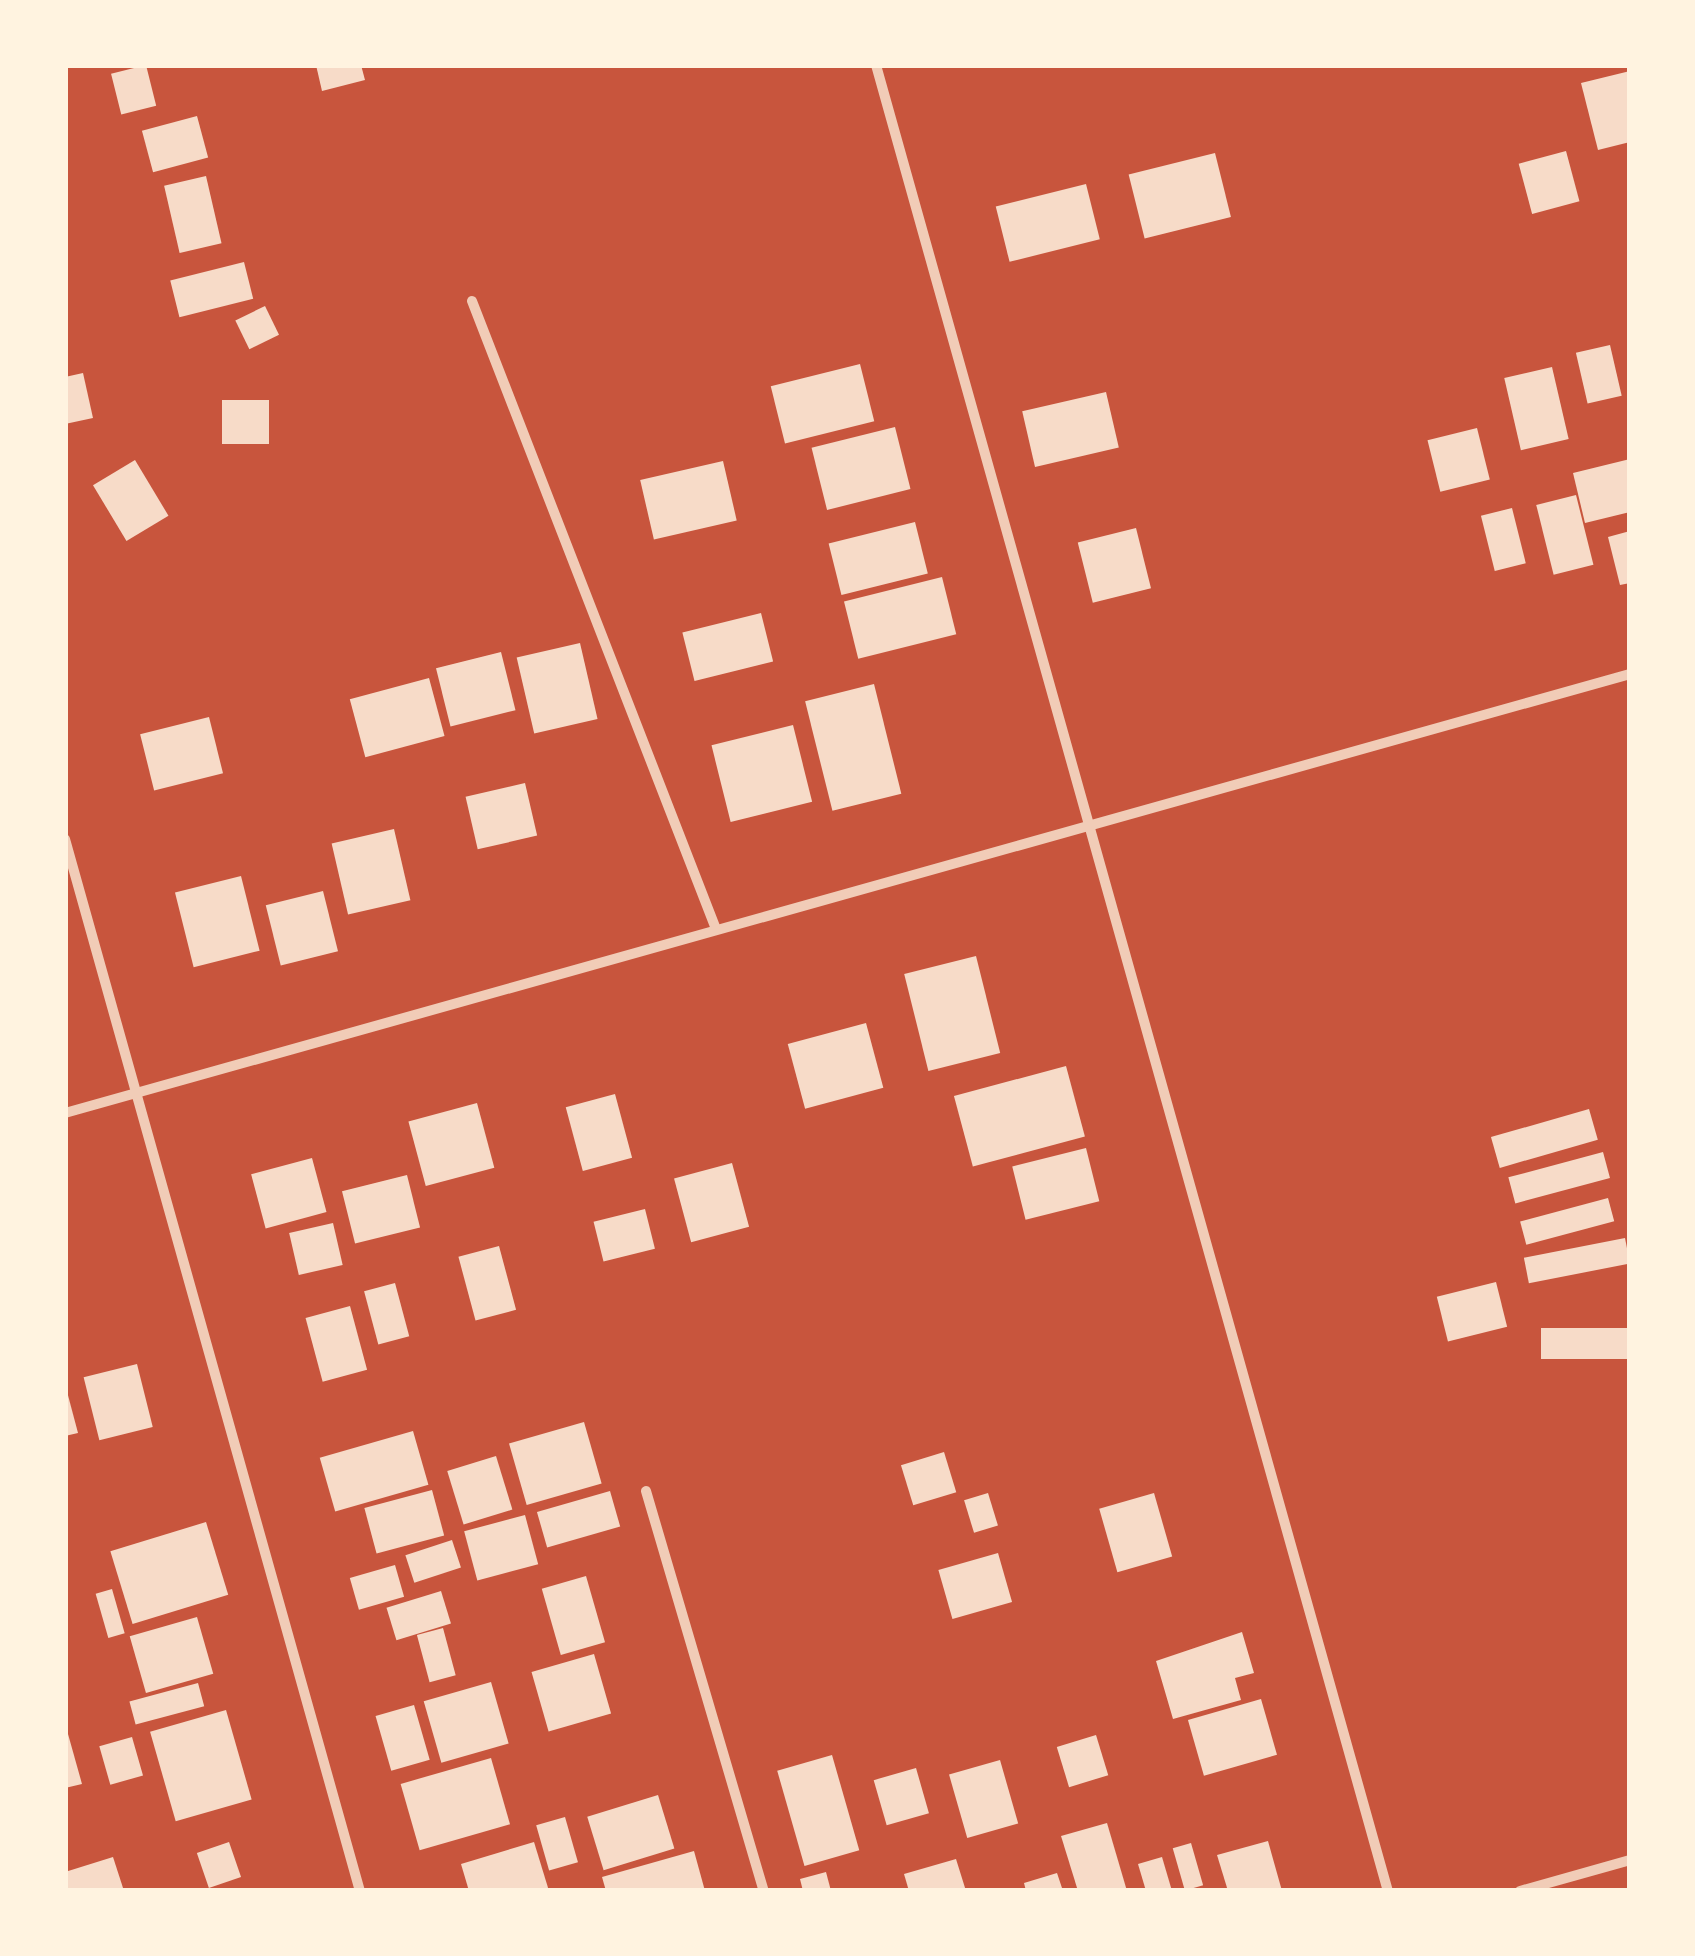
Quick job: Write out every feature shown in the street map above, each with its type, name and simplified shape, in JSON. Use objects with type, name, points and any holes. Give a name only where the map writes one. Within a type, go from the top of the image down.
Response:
[{"type":"street","points":[[876,65],[1094,822],[1388,1891]]},
{"type":"street","points":[[472,301],[716,929]]},
{"type":"street","points":[[65,1112],[1630,674]]},
{"type":"street","points":[[65,839],[140,1092],[360,1891]]},
{"type":"street","points":[[646,1492],[764,1891]]},
{"type":"street","points":[[1520,1891],[1630,1860]]},
{"type":"building","points":[[146,65],[156,106],[121,114],[111,74]]},
{"type":"building","points":[[316,65],[361,65],[365,80],[322,91]]},
{"type":"building","points":[[1630,71],[1630,142],[1598,150],[1581,83]]},
{"type":"building","points":[[197,116],[208,158],[153,172],[142,131]]},
{"type":"building","points":[[1566,151],[1579,201],[1532,214],[1519,164]]},
{"type":"building","points":[[1215,153],[1231,217],[1145,239],[1129,175]]},
{"type":"building","points":[[206,176],[222,243],[180,253],[164,186]]},
{"type":"building","points":[[1086,184],[1100,239],[1010,262],[996,206]]},
{"type":"building","points":[[244,262],[253,299],[179,317],[170,280]]},
{"type":"building","points":[[265,306],[279,335],[249,349],[235,320]]},
{"type":"building","points":[[1610,345],[1622,396],[1588,404],[1576,353]]},
{"type":"building","points":[[860,364],[874,421],[785,444],[771,386]]},
{"type":"building","points":[[1552,367],[1569,439],[1521,450],[1504,378]]},
{"type":"building","points":[[83,373],[93,418],[65,424],[65,377]]},
{"type":"building","points":[[1106,392],[1119,448],[1035,467],[1022,411]]},
{"type":"building","points":[[222,400],[269,400],[269,444],[222,444]]},
{"type":"building","points":[[895,427],[910,489],[827,510],[812,448]]},
{"type":"building","points":[[1477,428],[1490,479],[1440,492],[1428,440]]},
{"type":"building","points":[[1630,459],[1630,512],[1585,523],[1573,473]]},
{"type":"building","points":[[135,460],[168,516],[126,541],[93,485]]},
{"type":"building","points":[[723,461],[737,520],[654,540],[640,480]]},
{"type":"building","points":[[1576,495],[1593,565],[1554,575],[1536,505]]},
{"type":"building","points":[[1512,508],[1526,563],[1495,571],[1481,516]]},
{"type":"building","points":[[915,522],[928,573],[841,595],[829,544]]},
{"type":"building","points":[[1136,528],[1151,588],[1093,603],[1078,543]]},
{"type":"building","points":[[1630,531],[1630,583],[1620,585],[1608,537]]},
{"type":"building","points":[[942,577],[956,634],[858,659],[844,601]]},
{"type":"building","points":[[761,613],[773,662],[695,681],[682,633]]},
{"type":"building","points":[[580,643],[598,719],[534,734],[517,658]]},
{"type":"building","points":[[501,652],[516,710],[451,726],[436,668]]},
{"type":"building","points":[[429,678],[445,736],[365,757],[350,699]]},
{"type":"building","points":[[874,684],[901,794],[832,811],[805,701]]},
{"type":"building","points":[[209,717],[223,773],[154,790],[140,734]]},
{"type":"building","points":[[793,725],[812,802],[731,822],[711,745]]},
{"type":"building","points":[[525,783],[537,836],[478,849],[466,797]]},
{"type":"building","points":[[394,829],[410,900],[348,915],[332,843]]},
{"type":"building","points":[[241,876],[260,951],[194,967],[175,892]]},
{"type":"building","points":[[323,891],[338,951],[281,965],[266,905]]},
{"type":"building","points":[[976,956],[1000,1053],[928,1071],[904,974]]},
{"type":"building","points":[[866,1023],[883,1088],[805,1109],[788,1044]]},
{"type":"building","points":[[1066,1066],[1085,1137],[973,1167],[954,1096]]},
{"type":"building","points":[[615,1094],[632,1158],[583,1171],[566,1107]]},
{"type":"building","points":[[477,1103],[494,1168],[426,1186],[408,1121]]},
{"type":"building","points":[[1589,1109],[1598,1140],[1500,1168],[1491,1137]]},
{"type":"building","points":[[1086,1148],[1099,1201],[1026,1220],[1012,1166]]},
{"type":"building","points":[[1603,1152],[1610,1178],[1515,1203],[1508,1177]]},
{"type":"building","points":[[312,1158],[326,1212],[266,1228],[251,1174]]},
{"type":"building","points":[[732,1163],[749,1227],[691,1242],[674,1179]]},
{"type":"building","points":[[407,1175],[420,1227],[355,1244],[342,1191]]},
{"type":"building","points":[[1608,1198],[1614,1221],[1526,1245],[1520,1222]]},
{"type":"building","points":[[645,1209],[655,1249],[603,1262],[594,1222]]},
{"type":"building","points":[[333,1223],[343,1265],[299,1275],[289,1233]]},
{"type":"building","points":[[1625,1238],[1630,1264],[1529,1283],[1524,1258]]},
{"type":"building","points":[[499,1246],[516,1310],[476,1321],[458,1257]]},
{"type":"building","points":[[1496,1282],[1507,1327],[1448,1341],[1437,1297]]},
{"type":"building","points":[[395,1283],[409,1336],[378,1344],[364,1291]]},
{"type":"building","points":[[350,1306],[367,1370],[323,1382],[306,1318]]},
{"type":"building","points":[[1541,1328],[1630,1328],[1630,1359],[1541,1359]]},
{"type":"building","points":[[137,1364],[153,1427],[99,1440],[84,1377]]},
{"type":"building","points":[[65,1384],[78,1433],[65,1436]]},
{"type":"building","points":[[584,1422],[602,1484],[527,1505],[509,1443]]},
{"type":"building","points":[[413,1431],[428,1485],[335,1512],[320,1458]]},
{"type":"building","points":[[944,1452],[956,1492],[913,1505],[901,1465]]},
{"type":"building","points":[[496,1456],[512,1510],[464,1524],[447,1471]]},
{"type":"building","points":[[432,1490],[444,1535],[377,1554],[364,1508]]},
{"type":"building","points":[[610,1491],[620,1527],[547,1548],[537,1512]]},
{"type":"building","points":[[988,1493],[998,1526],[974,1533],[964,1500]]},
{"type":"building","points":[[1154,1493],[1172,1556],[1117,1572],[1099,1509]]},
{"type":"building","points":[[525,1515],[538,1564],[477,1581],[464,1531]]},
{"type":"building","points":[[206,1522],[228,1595],[133,1624],[110,1551]]},
{"type":"building","points":[[452,1540],[461,1568],[414,1583],[405,1555]]},
{"type":"building","points":[[998,1553],[1012,1602],[952,1619],[938,1570]]},
{"type":"building","points":[[395,1565],[404,1597],[359,1610],[350,1578]]},
{"type":"building","points":[[586,1576],[605,1642],[561,1655],[542,1589]]},
{"type":"building","points":[[112,1589],[125,1633],[108,1638],[96,1594]]},
{"type":"building","points":[[441,1591],[451,1624],[396,1640],[386,1608]]},
{"type":"building","points":[[197,1617],[213,1674],[146,1693],[130,1636]]},
{"type":"building","points":[[443,1628],[456,1675],[430,1682],[417,1635]]},
{"type":"building","points":[[1242,1632],[1254,1673],[1235,1678],[1241,1700],[1173,1719],[1156,1661]]},
{"type":"building","points":[[594,1654],[611,1714],[549,1732],[532,1672]]},
{"type":"building","points":[[491,1682],[509,1744],[441,1763],[424,1701]]},
{"type":"building","points":[[198,1683],[204,1706],[136,1725],[129,1701]]},
{"type":"building","points":[[1261,1699],[1277,1755],[1204,1776],[1188,1720]]},
{"type":"building","points":[[414,1705],[430,1760],[391,1771],[376,1716]]},
{"type":"building","points":[[226,1710],[252,1799],[176,1821],[150,1732]]},
{"type":"building","points":[[68,1734],[82,1784],[65,1788],[65,1735]]},
{"type":"building","points":[[1096,1735],[1108,1775],[1069,1787],[1057,1747]]},
{"type":"building","points":[[132,1737],[143,1775],[110,1785],[99,1746]]},
{"type":"building","points":[[832,1755],[859,1850],[804,1866],[777,1771]]},
{"type":"building","points":[[491,1758],[510,1824],[420,1850],[401,1784]]},
{"type":"building","points":[[1000,1760],[1018,1823],[967,1838],[949,1775]]},
{"type":"building","points":[[916,1768],[929,1813],[887,1825],[874,1780]]},
{"type":"building","points":[[658,1795],[674,1849],[604,1870],[587,1817]]},
{"type":"building","points":[[565,1817],[578,1862],[549,1870],[536,1825]]},
{"type":"building","points":[[1107,1823],[1127,1891],[1078,1891],[1061,1836]]},
{"type":"building","points":[[1268,1841],[1282,1891],[1228,1891],[1217,1855]]},
{"type":"building","points":[[229,1842],[241,1877],[209,1888],[197,1853]]},
{"type":"building","points":[[534,1842],[549,1891],[469,1891],[461,1864]]},
{"type":"building","points":[[1191,1843],[1203,1885],[1185,1891],[1173,1848]]},
{"type":"building","points":[[694,1851],[705,1891],[606,1891],[602,1877]]},
{"type":"building","points":[[113,1857],[124,1891],[65,1891],[65,1872]]},
{"type":"building","points":[[1162,1857],[1172,1891],[1146,1891],[1138,1864]]},
{"type":"building","points":[[956,1859],[966,1891],[909,1891],[904,1874]]},
{"type":"building","points":[[826,1872],[831,1891],[803,1891],[800,1879]]},
{"type":"building","points":[[1057,1873],[1063,1891],[1026,1891],[1024,1883]]}]
